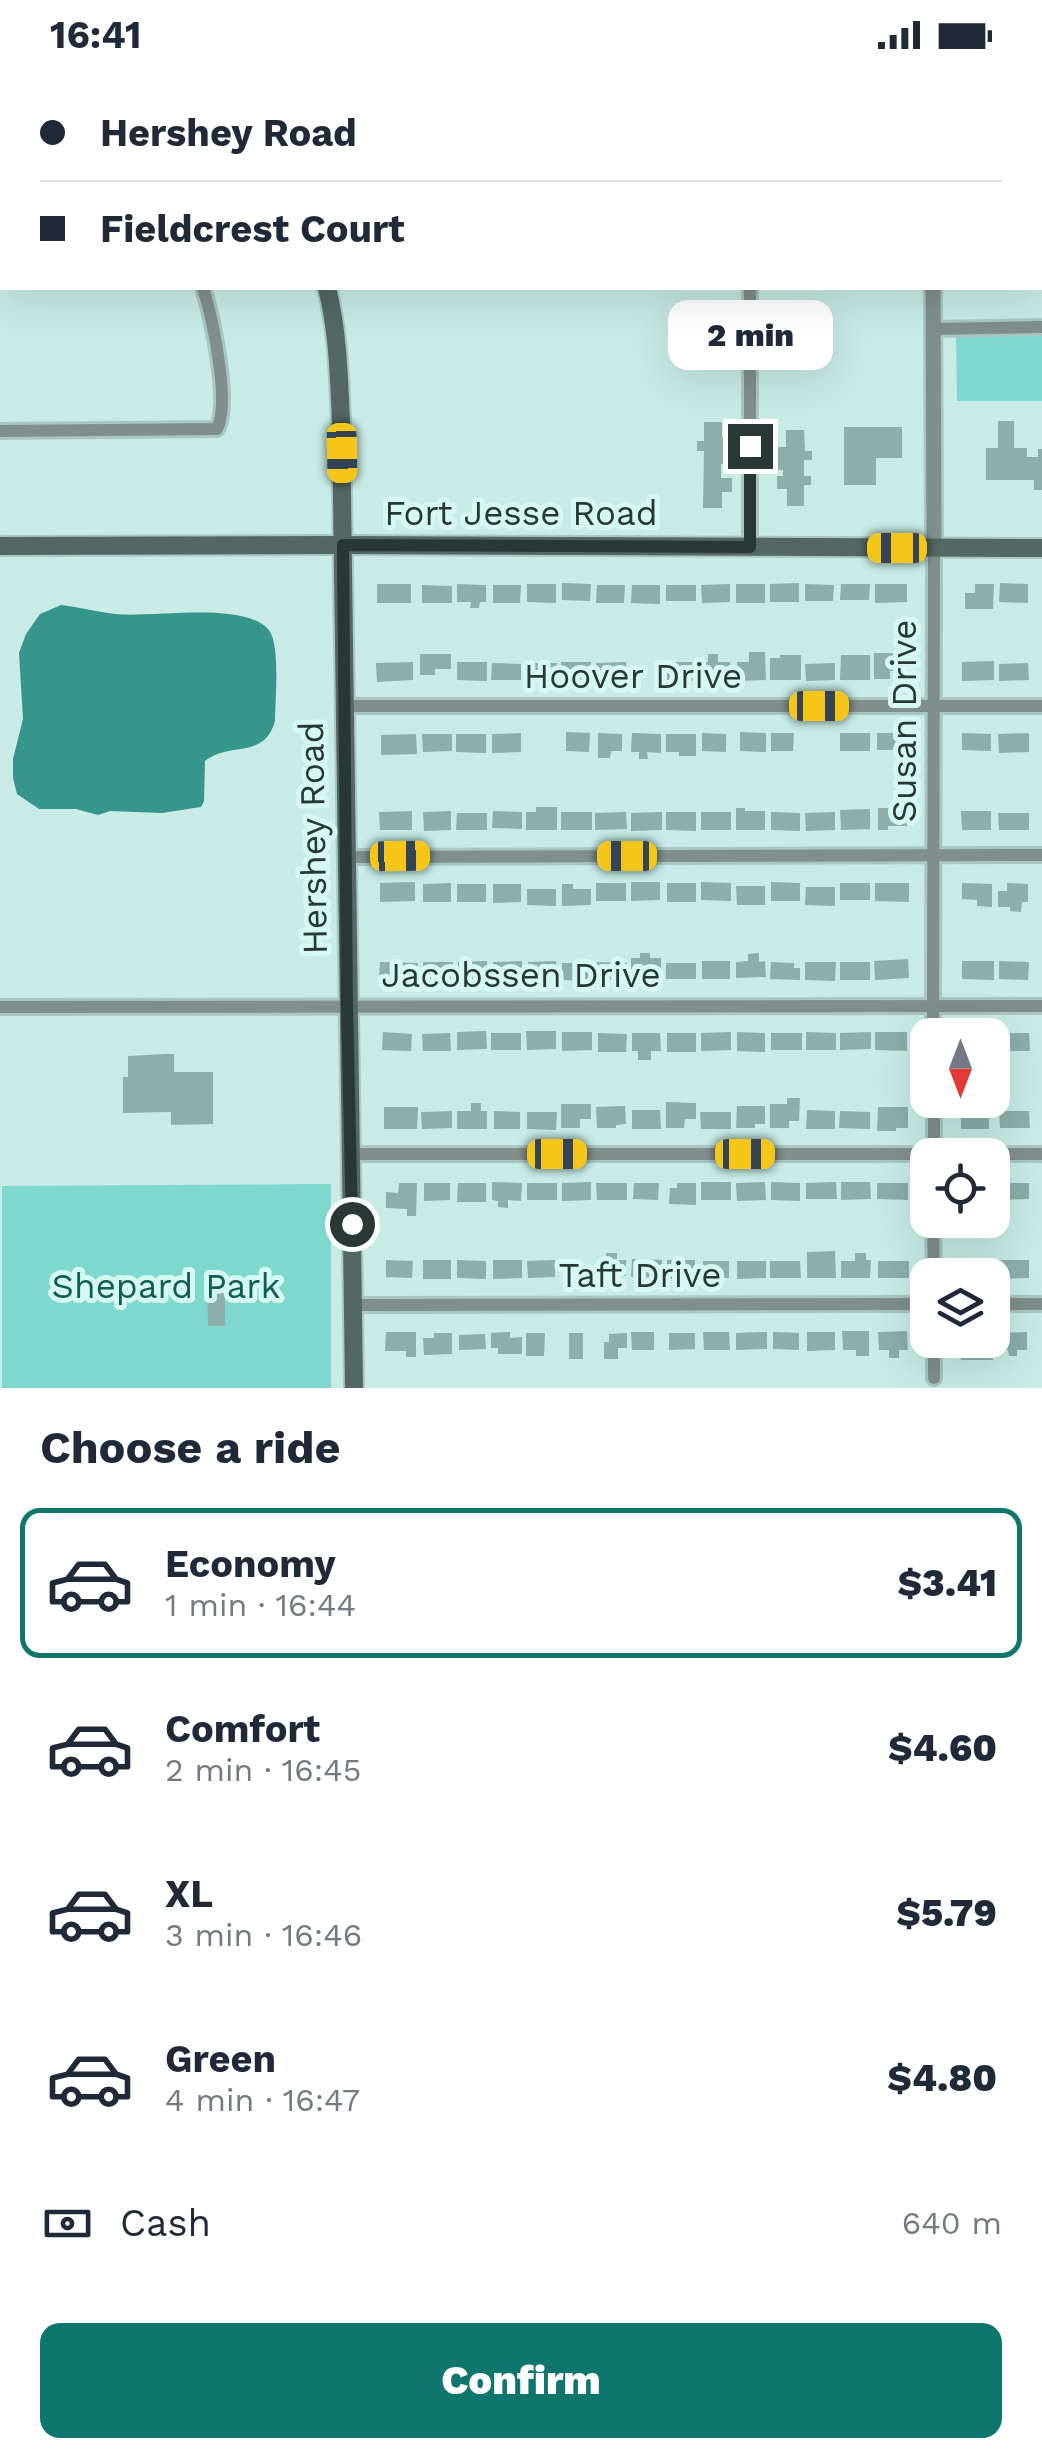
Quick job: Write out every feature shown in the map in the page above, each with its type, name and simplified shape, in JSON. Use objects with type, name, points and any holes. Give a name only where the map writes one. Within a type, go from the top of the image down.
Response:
[{"type":"main road","name":"Hershey Road","points":[[327,290],[339,370],[354,1388]]},
{"type":"main road","name":"Fort Jesse Road","points":[[0,546],[1042,548]]},
{"type":"street","points":[[0,431],[217,429],[221,421],[220,379],[215,337],[203,290]]},
{"type":"street","points":[[750,290],[750,547]]},
{"type":"street","name":"Susan Drive","points":[[933,290],[933,1018]]},
{"type":"street","points":[[933,328],[1042,327]]},
{"type":"street","name":"Hoover Drive","points":[[344,706],[1042,706]]},
{"type":"street","points":[[346,858],[1042,855]]},
{"type":"street","name":"Jacobssen Drive","points":[[0,1007],[1042,1006]]},
{"type":"street","points":[[350,1154],[910,1155]]},
{"type":"street","points":[[1010,1154],[1042,1154]]},
{"type":"street","name":"Taft Drive","points":[[353,1305],[910,1304]]},
{"type":"street","points":[[1010,1304],[1042,1304]]},
{"type":"street","points":[[934,1358],[934,1378]]},
{"type":"green space","points":[[1042,335],[1042,401],[957,401],[956,337]]},
{"type":"green space","name":"Shepard Park","points":[[331,1184],[331,1388],[2,1388],[2,1186]]},
{"type":"shaded area","points":[[61,605],[131,615],[238,615],[268,629],[276,659],[275,721],[270,733],[255,746],[205,761],[201,807],[162,813],[110,811],[98,815],[76,809],[39,809],[17,794],[13,759],[23,719],[19,653],[40,614]]},
{"type":"building","points":[[998,421],[1014,421],[1014,448],[1027,448],[1027,457],[1038,457],[1038,449],[1042,449],[1042,490],[1034,490],[1034,480],[986,480],[986,448],[998,448]]},
{"type":"building","points":[[704,422],[722,422],[722,438],[731,439],[731,464],[721,464],[721,478],[732,478],[732,492],[722,492],[722,508],[703,508],[704,451],[697,451],[697,441],[704,441]]},
{"type":"building","points":[[844,427],[902,427],[902,458],[876,458],[876,485],[844,485]]},
{"type":"building","points":[[786,430],[804,430],[805,451],[812,451],[812,460],[804,460],[804,476],[811,476],[811,485],[804,485],[804,506],[787,506],[787,489],[777,489],[777,476],[783,476],[783,470],[773,470],[773,458],[777,458],[777,447],[786,447]]},
{"type":"building","points":[[562,583],[591,584],[590,601],[562,600]]},
{"type":"building","points":[[799,583],[799,602],[770,602],[770,584]]},
{"type":"building","points":[[1000,583],[1028,584],[1028,603],[999,602]]},
{"type":"building","points":[[377,584],[411,584],[411,603],[377,603]]},
{"type":"building","points":[[457,584],[486,585],[486,602],[480,602],[479,608],[470,608],[471,602],[457,602]]},
{"type":"building","points":[[527,584],[556,584],[556,603],[527,602]]},
{"type":"building","points":[[730,584],[730,602],[702,603],[701,585]]},
{"type":"building","points":[[736,584],[765,584],[765,603],[736,603]]},
{"type":"building","points":[[805,584],[834,585],[833,601],[805,601]]},
{"type":"building","points":[[841,584],[870,584],[869,600],[840,600]]},
{"type":"building","points":[[875,584],[907,584],[907,602],[875,603]]},
{"type":"building","points":[[975,584],[994,584],[993,609],[965,609],[965,593],[975,593]]},
{"type":"building","points":[[422,585],[452,586],[452,603],[422,603]]},
{"type":"building","points":[[493,585],[521,585],[520,603],[493,603]]},
{"type":"building","points":[[597,585],[625,585],[624,603],[596,603]]},
{"type":"building","points":[[632,585],[660,585],[660,604],[631,603]]},
{"type":"building","points":[[666,585],[696,585],[696,601],[666,601]]},
{"type":"building","points":[[749,652],[765,652],[766,680],[737,681],[737,662],[749,662]]},
{"type":"building","points":[[874,653],[902,653],[902,671],[890,671],[890,679],[874,679]]},
{"type":"building","points":[[420,654],[451,654],[451,669],[435,669],[435,675],[420,675]]},
{"type":"building","points":[[708,654],[718,654],[718,662],[730,662],[731,680],[701,681],[701,662],[708,662]]},
{"type":"building","points":[[801,655],[801,680],[770,680],[770,658]]},
{"type":"building","points":[[841,655],[870,655],[870,680],[840,680]]},
{"type":"building","points":[[994,661],[994,680],[962,681],[962,662]]},
{"type":"building","points":[[413,662],[413,680],[377,682],[376,663]]},
{"type":"building","points":[[457,662],[487,662],[487,681],[457,680]]},
{"type":"building","points":[[561,662],[591,662],[591,680],[561,680]]},
{"type":"building","points":[[626,662],[627,680],[596,681],[596,663]]},
{"type":"building","points":[[667,662],[695,662],[695,681],[667,680]]},
{"type":"building","points":[[492,663],[521,664],[521,680],[491,680]]},
{"type":"building","points":[[526,663],[557,663],[557,681],[526,680]]},
{"type":"building","points":[[835,663],[835,680],[806,681],[805,664]]},
{"type":"building","points":[[1028,663],[1029,680],[999,681],[999,664]]},
{"type":"building","points":[[566,732],[590,733],[589,752],[566,751]]},
{"type":"building","points":[[740,732],[766,733],[766,752],[740,751]]},
{"type":"building","points":[[521,733],[521,752],[492,753],[492,734]]},
{"type":"building","points":[[598,733],[622,734],[622,751],[611,751],[610,758],[598,758]]},
{"type":"building","points":[[632,733],[661,734],[661,753],[647,752],[648,759],[639,759],[639,752],[631,752]]},
{"type":"building","points":[[702,733],[726,734],[726,752],[702,751]]},
{"type":"building","points":[[771,733],[794,733],[793,751],[771,751]]},
{"type":"building","points":[[840,733],[870,733],[870,751],[840,751]]},
{"type":"building","points":[[877,733],[907,733],[907,750],[877,750]]},
{"type":"building","points":[[962,733],[991,734],[991,751],[962,750]]},
{"type":"building","points":[[1029,733],[1029,752],[999,753],[998,734]]},
{"type":"building","points":[[416,734],[417,754],[381,755],[381,735]]},
{"type":"building","points":[[422,734],[452,734],[452,751],[423,752]]},
{"type":"building","points":[[456,734],[486,734],[486,753],[456,752]]},
{"type":"building","points":[[666,734],[696,734],[696,756],[666,752]]},
{"type":"building","points":[[536,807],[557,807],[557,830],[526,830],[526,812],[536,812]]},
{"type":"building","points":[[736,808],[765,811],[765,830],[736,830]]},
{"type":"building","points":[[878,808],[907,808],[907,826],[878,830]]},
{"type":"building","points":[[870,809],[870,829],[841,830],[840,810]]},
{"type":"building","points":[[412,811],[412,830],[380,830],[379,812]]},
{"type":"building","points":[[451,811],[451,830],[424,831],[423,812]]},
{"type":"building","points":[[493,811],[522,812],[522,829],[492,828]]},
{"type":"building","points":[[961,811],[991,811],[991,830],[962,830]]},
{"type":"building","points":[[561,812],[592,812],[592,830],[561,830]]},
{"type":"building","points":[[626,812],[627,829],[595,830],[595,813]]},
{"type":"building","points":[[662,812],[662,830],[631,831],[631,813]]},
{"type":"building","points":[[666,812],[696,812],[696,831],[666,830]]},
{"type":"building","points":[[701,812],[731,812],[731,830],[701,830]]},
{"type":"building","points":[[771,812],[800,813],[800,831],[771,830]]},
{"type":"building","points":[[835,812],[835,830],[806,831],[805,813]]},
{"type":"building","points":[[457,813],[487,813],[487,830],[456,830]]},
{"type":"building","points":[[998,813],[1029,813],[1029,830],[999,830]]},
{"type":"building","points":[[415,882],[415,901],[380,902],[380,883]]},
{"type":"building","points":[[631,882],[660,882],[660,900],[631,901]]},
{"type":"building","points":[[701,882],[731,883],[731,901],[701,900]]},
{"type":"building","points":[[771,882],[800,883],[800,901],[771,901]]},
{"type":"building","points":[[451,883],[451,902],[423,902],[423,884]]},
{"type":"building","points":[[596,883],[626,883],[626,901],[596,901]]},
{"type":"building","points":[[667,883],[696,883],[696,902],[667,902]]},
{"type":"building","points":[[840,883],[870,883],[870,900],[840,900]]},
{"type":"building","points":[[875,883],[909,883],[909,902],[875,901]]},
{"type":"building","points":[[962,883],[992,884],[992,907],[962,899]]},
{"type":"building","points":[[1007,883],[1028,884],[1028,902],[1022,902],[1021,912],[998,907],[998,891],[1007,891]]},
{"type":"building","points":[[457,884],[486,884],[486,902],[457,902]]},
{"type":"building","points":[[493,884],[521,884],[521,902],[493,903]]},
{"type":"building","points":[[562,884],[573,884],[573,889],[591,889],[591,905],[562,906]]},
{"type":"building","points":[[736,886],[765,886],[765,905],[737,905]]},
{"type":"building","points":[[806,887],[835,887],[835,906],[805,905]]},
{"type":"building","points":[[527,889],[556,889],[556,906],[527,905]]},
{"type":"building","points":[[640,953],[661,958],[661,976],[631,976],[631,958],[640,958]]},
{"type":"building","points":[[759,953],[759,962],[765,961],[766,977],[736,978],[736,962],[748,961],[748,954]]},
{"type":"building","points":[[908,959],[909,978],[875,980],[874,961]]},
{"type":"building","points":[[487,961],[488,979],[458,979],[458,962]]},
{"type":"building","points":[[522,961],[522,978],[493,978],[493,962]]},
{"type":"building","points":[[556,961],[557,979],[528,980],[528,962]]},
{"type":"building","points":[[702,961],[730,961],[730,979],[702,979]]},
{"type":"building","points":[[962,961],[994,961],[994,980],[962,979]]},
{"type":"building","points":[[999,961],[1029,962],[1028,980],[999,979]]},
{"type":"building","points":[[380,962],[418,963],[417,981],[379,980]]},
{"type":"building","points":[[423,962],[453,962],[453,980],[423,980]]},
{"type":"building","points":[[597,962],[627,963],[627,980],[596,979]]},
{"type":"building","points":[[771,962],[794,963],[794,968],[800,968],[800,980],[770,979]]},
{"type":"building","points":[[805,962],[836,962],[835,981],[805,980]]},
{"type":"building","points":[[840,962],[870,962],[870,980],[840,980]]},
{"type":"building","points":[[562,963],[592,963],[591,981],[562,980]]},
{"type":"building","points":[[666,963],[696,963],[696,979],[666,979]]},
{"type":"building","points":[[486,1031],[487,1049],[457,1050],[457,1032]]},
{"type":"building","points":[[526,1031],[556,1031],[556,1049],[527,1050]]},
{"type":"building","points":[[383,1032],[412,1034],[411,1051],[382,1050]]},
{"type":"building","points":[[562,1032],[592,1032],[592,1050],[562,1051]]},
{"type":"building","points":[[731,1032],[731,1050],[701,1051],[701,1033]]},
{"type":"building","points":[[737,1032],[765,1033],[765,1052],[737,1051]]},
{"type":"building","points":[[806,1032],[836,1033],[836,1050],[806,1050]]},
{"type":"building","points":[[871,1032],[871,1049],[840,1050],[840,1033]]},
{"type":"building","points":[[875,1032],[907,1032],[907,1051],[875,1050]]},
{"type":"building","points":[[450,1033],[451,1051],[423,1051],[422,1034]]},
{"type":"building","points":[[491,1033],[521,1033],[521,1050],[491,1050]]},
{"type":"building","points":[[598,1033],[627,1034],[626,1052],[598,1052]]},
{"type":"building","points":[[632,1033],[660,1033],[661,1051],[651,1051],[651,1060],[638,1060],[638,1051],[632,1051]]},
{"type":"building","points":[[667,1033],[696,1033],[696,1052],[667,1052]]},
{"type":"building","points":[[771,1033],[802,1033],[802,1050],[771,1050]]},
{"type":"building","points":[[1010,1033],[1029,1033],[1030,1051],[1010,1051]]},
{"type":"building","points":[[174,1054],[174,1072],[213,1072],[213,1124],[171,1125],[171,1112],[123,1113],[123,1077],[128,1077],[128,1056]]},
{"type":"building","points":[[787,1098],[800,1098],[799,1121],[789,1121],[789,1128],[770,1128],[770,1104],[787,1104]]},
{"type":"building","points":[[666,1102],[696,1103],[696,1119],[685,1119],[684,1128],[666,1128]]},
{"type":"building","points":[[471,1103],[481,1103],[481,1111],[487,1111],[487,1129],[457,1129],[457,1111],[471,1111]]},
{"type":"building","points":[[561,1104],[591,1104],[591,1119],[580,1119],[580,1128],[561,1128]]},
{"type":"building","points":[[625,1106],[626,1124],[597,1128],[596,1107]]},
{"type":"building","points":[[737,1106],[765,1106],[765,1124],[736,1128]]},
{"type":"building","points":[[384,1107],[418,1107],[417,1129],[384,1129]]},
{"type":"building","points":[[878,1107],[908,1107],[908,1128],[877,1131]]},
{"type":"building","points":[[632,1110],[660,1110],[661,1129],[632,1129]]},
{"type":"building","points":[[807,1110],[835,1111],[835,1129],[806,1129]]},
{"type":"building","points":[[452,1111],[452,1128],[422,1129],[421,1112]]},
{"type":"building","points":[[494,1111],[520,1112],[520,1129],[494,1129]]},
{"type":"building","points":[[840,1111],[870,1112],[870,1129],[839,1128]]},
{"type":"building","points":[[1010,1111],[1029,1111],[1030,1128],[1000,1128],[999,1118],[1010,1118]]},
{"type":"building","points":[[527,1112],[557,1112],[556,1130],[527,1129]]},
{"type":"building","points":[[700,1112],[731,1112],[731,1129],[701,1129]]},
{"type":"building","points":[[961,1118],[989,1118],[989,1129],[961,1129]]},
{"type":"building","points":[[492,1182],[522,1183],[521,1201],[508,1200],[508,1208],[498,1207],[498,1201],[492,1200]]},
{"type":"building","points":[[591,1182],[591,1200],[562,1201],[562,1183]]},
{"type":"building","points":[[701,1182],[731,1182],[731,1200],[701,1200]]},
{"type":"building","points":[[765,1182],[766,1200],[737,1201],[736,1183]]},
{"type":"building","points":[[771,1182],[800,1183],[800,1201],[771,1200]]},
{"type":"building","points":[[836,1182],[837,1199],[806,1199],[806,1183]]},
{"type":"building","points":[[841,1182],[870,1182],[871,1199],[841,1200]]},
{"type":"building","points":[[399,1183],[417,1183],[416,1216],[407,1216],[407,1209],[386,1208],[386,1192],[398,1193]]},
{"type":"building","points":[[424,1183],[450,1183],[450,1200],[424,1201]]},
{"type":"building","points":[[458,1183],[486,1183],[486,1202],[457,1202]]},
{"type":"building","points":[[527,1183],[557,1183],[557,1200],[527,1200]]},
{"type":"building","points":[[596,1183],[627,1183],[627,1200],[597,1200]]},
{"type":"building","points":[[634,1183],[659,1183],[658,1200],[633,1199]]},
{"type":"building","points":[[677,1183],[696,1183],[696,1205],[669,1204],[670,1188],[677,1188]]},
{"type":"building","points":[[877,1183],[908,1183],[908,1200],[877,1199]]},
{"type":"building","points":[[1010,1183],[1029,1183],[1029,1199],[1010,1200]]},
{"type":"building","points":[[835,1251],[836,1278],[807,1278],[807,1252]]},
{"type":"building","points":[[606,1253],[617,1253],[617,1260],[626,1260],[626,1276],[597,1276],[598,1260],[606,1260]]},
{"type":"building","points":[[855,1253],[866,1253],[866,1260],[871,1260],[870,1278],[841,1278],[841,1261],[855,1261]]},
{"type":"building","points":[[632,1259],[662,1260],[662,1278],[631,1277]]},
{"type":"building","points":[[386,1260],[413,1261],[412,1278],[386,1277]]},
{"type":"building","points":[[423,1260],[451,1260],[451,1279],[423,1279]]},
{"type":"building","points":[[457,1260],[486,1261],[486,1279],[457,1278]]},
{"type":"building","points":[[493,1260],[522,1260],[522,1278],[493,1279]]},
{"type":"building","points":[[555,1260],[555,1277],[528,1278],[527,1261]]},
{"type":"building","points":[[667,1260],[695,1260],[695,1279],[667,1279]]},
{"type":"building","points":[[1010,1260],[1029,1260],[1029,1278],[1010,1279]]},
{"type":"building","points":[[703,1261],[729,1261],[729,1278],[703,1278]]},
{"type":"building","points":[[737,1261],[766,1261],[766,1278],[737,1279]]},
{"type":"building","points":[[770,1261],[800,1261],[801,1278],[770,1278]]},
{"type":"building","points":[[878,1261],[909,1261],[909,1278],[878,1278]]},
{"type":"building","points":[[207,1292],[225,1292],[225,1326],[208,1326]]},
{"type":"building","points":[[842,1331],[869,1331],[869,1356],[843,1350]]},
{"type":"building","points":[[907,1331],[908,1350],[899,1350],[899,1358],[889,1358],[889,1350],[879,1350],[878,1332]]},
{"type":"building","points":[[386,1332],[416,1332],[416,1357],[406,1357],[406,1351],[385,1351]]},
{"type":"building","points":[[510,1332],[510,1338],[522,1337],[522,1354],[498,1354],[498,1348],[491,1348],[491,1333]]},
{"type":"building","points":[[631,1332],[654,1332],[654,1350],[632,1350]]},
{"type":"building","points":[[703,1332],[729,1332],[730,1350],[704,1350]]},
{"type":"building","points":[[767,1332],[767,1349],[736,1350],[736,1333]]},
{"type":"building","points":[[773,1332],[799,1333],[799,1350],[773,1349]]},
{"type":"building","points":[[807,1332],[835,1332],[835,1350],[807,1351]]},
{"type":"building","points":[[1027,1332],[1027,1350],[1017,1350],[1017,1356],[1010,1356],[1010,1333]]},
{"type":"building","points":[[434,1333],[452,1333],[452,1354],[424,1355],[423,1338],[434,1338]]},
{"type":"building","points":[[526,1333],[545,1333],[544,1356],[526,1356]]},
{"type":"building","points":[[569,1333],[583,1333],[583,1359],[569,1359]]},
{"type":"building","points":[[627,1333],[627,1348],[618,1348],[618,1359],[604,1359],[604,1342],[609,1342],[609,1334]]},
{"type":"building","points":[[669,1333],[695,1333],[695,1349],[669,1350]]},
{"type":"building","points":[[485,1334],[486,1349],[459,1350],[459,1335]]},
{"type":"building","points":[[961,1358],[993,1358],[993,1360]]},
{"type":"route","points":[[352,1224],[343,545],[750,547],[750,446]]}]
